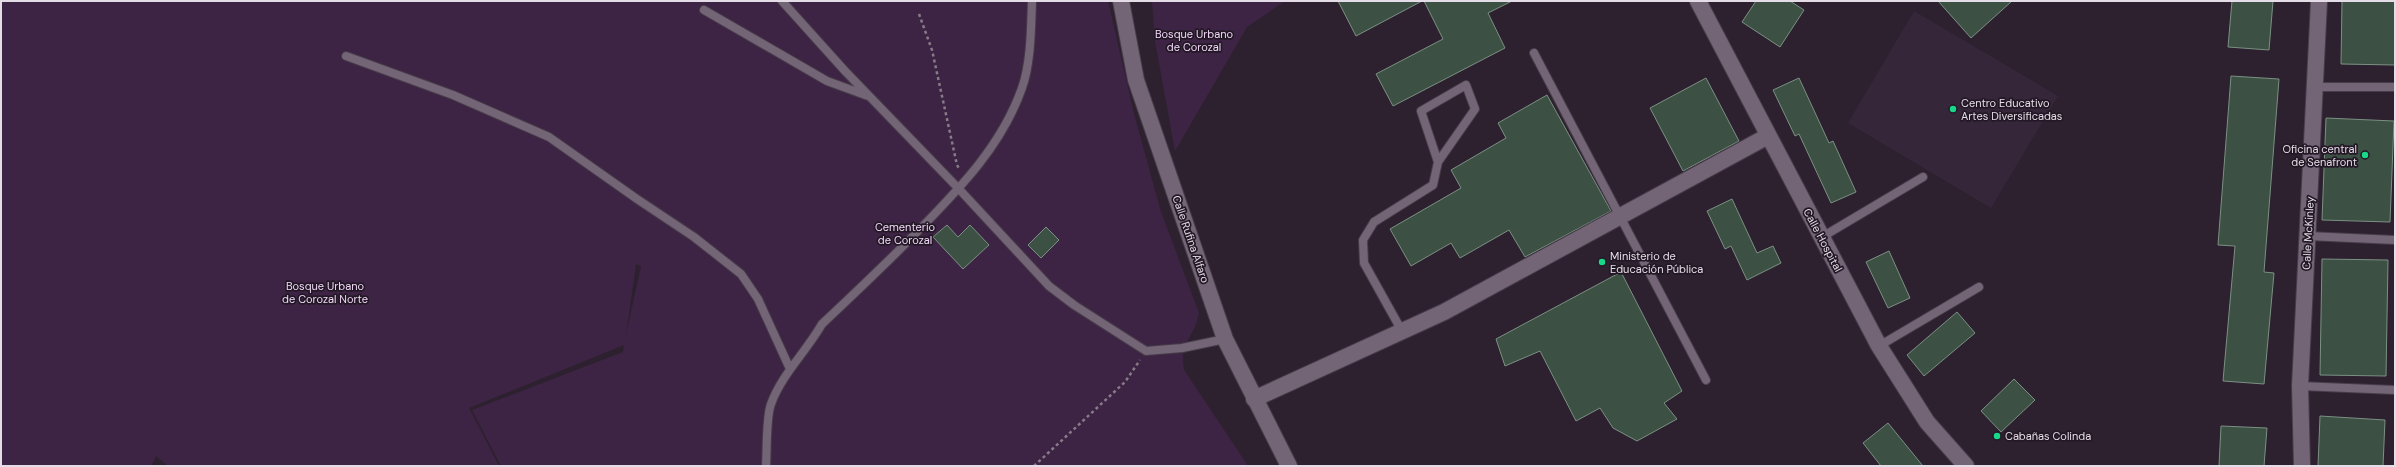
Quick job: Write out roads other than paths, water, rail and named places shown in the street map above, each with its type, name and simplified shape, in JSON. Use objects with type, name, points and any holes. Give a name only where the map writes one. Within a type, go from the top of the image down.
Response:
[{"type":"street","name":"Calle Rufina Alfaro","points":[[1121,1],[1136,80],[1225,339],[1289,466]]},
{"type":"street","name":"Calle Hospital","points":[[1698,1],[1879,346],[1927,422],[1966,466]]},
{"type":"street","name":"Calle McKinley","points":[[2302,466],[2300,386],[2319,1]]},
{"type":"street","points":[[1254,399],[1403,333],[1451,309],[1768,136]]},
{"type":"lane","points":[[782,1],[870,97],[959,189],[1049,286],[1074,306],[1146,351],[1182,348],[1225,339]]},
{"type":"lane","points":[[766,466],[770,406],[790,368],[808,348],[822,324],[959,189],[1005,129],[1023,87],[1030,45],[1032,1]]},
{"type":"lane","points":[[704,10],[827,81],[870,97]]},
{"type":"lane","points":[[1534,53],[1706,380]]},
{"type":"lane","points":[[346,56],[453,95],[550,137],[637,199],[694,237],[741,274],[758,299],[790,368]]},
{"type":"lane","points":[[1403,333],[1364,263],[1363,240],[1374,222],[1433,184],[1438,162],[1475,108],[1466,85],[1421,111],[1438,162]]},
{"type":"lane","points":[[2315,87],[2395,87]]},
{"type":"lane","points":[[1822,237],[1923,177]]},
{"type":"lane","points":[[2308,236],[2395,240]]},
{"type":"lane","points":[[1879,346],[1979,287]]},
{"type":"lane","points":[[2300,386],[2395,390]]},
{"type":"place","name":"Centro Educativo Artes Diversificadas","points":[[1953,109]]},
{"type":"place","name":"Oficina central de Senafront","points":[[2365,155]]},
{"type":"place","name":"Ministerio de Educación Pública","points":[[1602,262]]},
{"type":"place","name":"Cabañas Colinda","points":[[1997,436]]},
{"type":"park label","name":"Bosque Urbano de Corozal","points":[[1194,40]]},
{"type":"park label","name":"Cementerio de Corozal","points":[[905,233]]},
{"type":"park label","name":"Bosque Urbano de Corozal Norte","points":[[325,292]]}]
